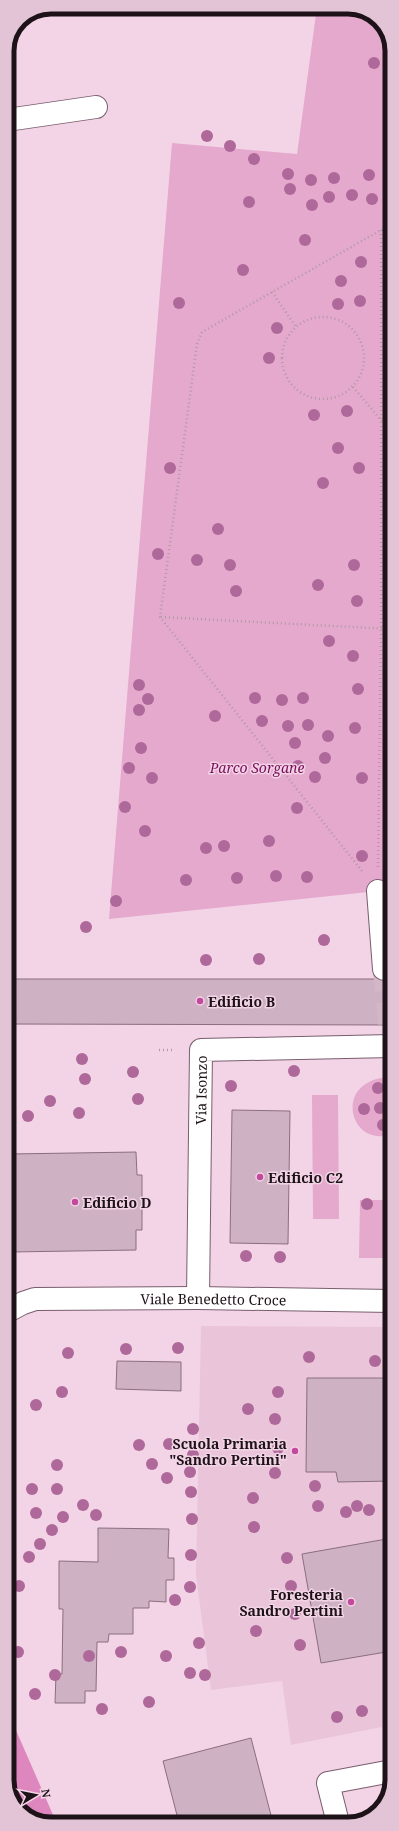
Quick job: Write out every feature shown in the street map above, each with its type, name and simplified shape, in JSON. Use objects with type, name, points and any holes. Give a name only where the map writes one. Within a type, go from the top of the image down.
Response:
[{"type":"street","points":[[14,119],[96,107]]},
{"type":"street","points":[[378,891],[384,969]]},
{"type":"street","name":"Via Isonzo","points":[[198,1298],[201,1050],[385,1044]]},
{"type":"street","name":"Viale Benedetto Croce","points":[[14,1308],[22,1303],[35,1299],[198,1298],[385,1301]]},
{"type":"street","points":[[336,1817],[328,1783],[385,1772]]},
{"type":"path","points":[[378,891],[160,617],[197,344],[202,332],[381,230],[385,230]]},
{"type":"path","points":[[378,891],[381,629],[381,230]]},
{"type":"path","points":[[272,292],[296,327]]},
{"type":"path","points":[[327,317],[342,321],[354,331],[363,348],[363,368],[360,379],[353,387],[342,396],[322,400],[310,398],[292,386],[285,373],[282,363],[285,342],[296,327],[312,318],[327,317]]},
{"type":"path","points":[[353,387],[385,425]]},
{"type":"path","points":[[160,617],[385,629]]},
{"type":"shaded area","name":"Scuola Primaria \"Sandro Pertini\"","points":[[201,1326],[385,1327],[385,1726],[291,1745],[282,1681],[211,1690],[196,1575]]},
{"type":"shaded area","points":[[15,1728],[54,1817],[44,1816],[33,1812],[27,1808],[17,1794],[14,1780]]},
{"type":"green space","name":"Parco Sorgane","points":[[316,14],[350,14],[358,15],[369,20],[380,33],[383,39],[385,51],[385,892],[109,919],[172,143],[297,154]]},
{"type":"green space","points":[[381,1078],[385,1079],[385,1135],[378,1136],[367,1133],[358,1125],[354,1115],[353,1104],[357,1093],[366,1084]]},
{"type":"green space","points":[[312,1095],[338,1095],[339,1219],[313,1219]]},
{"type":"green space","points":[[360,1200],[385,1200],[385,1258],[359,1258]]},
{"type":"building","name":"Edificio B","points":[[14,979],[377,979],[385,981],[385,1025],[14,1024]]},
{"type":"building","name":"Edificio C2","points":[[232,1110],[290,1111],[288,1244],[230,1243]]},
{"type":"building","name":"Edificio D","points":[[136,1152],[137,1175],[142,1175],[142,1230],[136,1230],[136,1250],[14,1252],[14,1154]]},
{"type":"building","points":[[117,1361],[181,1362],[181,1391],[116,1389]]},
{"type":"building","points":[[307,1378],[385,1378],[385,1481],[338,1482],[336,1472],[306,1472]]},
{"type":"building","points":[[98,1528],[169,1529],[168,1558],[174,1558],[174,1580],[166,1580],[166,1602],[149,1601],[149,1608],[133,1608],[133,1634],[109,1634],[108,1642],[97,1642],[96,1691],[85,1691],[85,1703],[55,1703],[56,1674],[62,1674],[63,1609],[59,1609],[59,1561],[98,1562]]},
{"type":"building","name":"Foresteria Sandro Pertini","points":[[385,1539],[385,1652],[321,1663],[302,1554]]},
{"type":"building","points":[[251,1738],[271,1817],[177,1817],[163,1761]]},
{"type":"tunnel","points":[[384,969],[385,980]]},
{"type":"place","name":"Edificio B","points":[[200,1001]]},
{"type":"place","name":"Edificio C2","points":[[260,1177]]},
{"type":"place","name":"Edificio D","points":[[75,1202]]},
{"type":"place","name":"Scuola Primaria \"Sandro Pertini\"","points":[[295,1451]]},
{"type":"place","name":"Foresteria Sandro Pertini","points":[[351,1602]]}]
